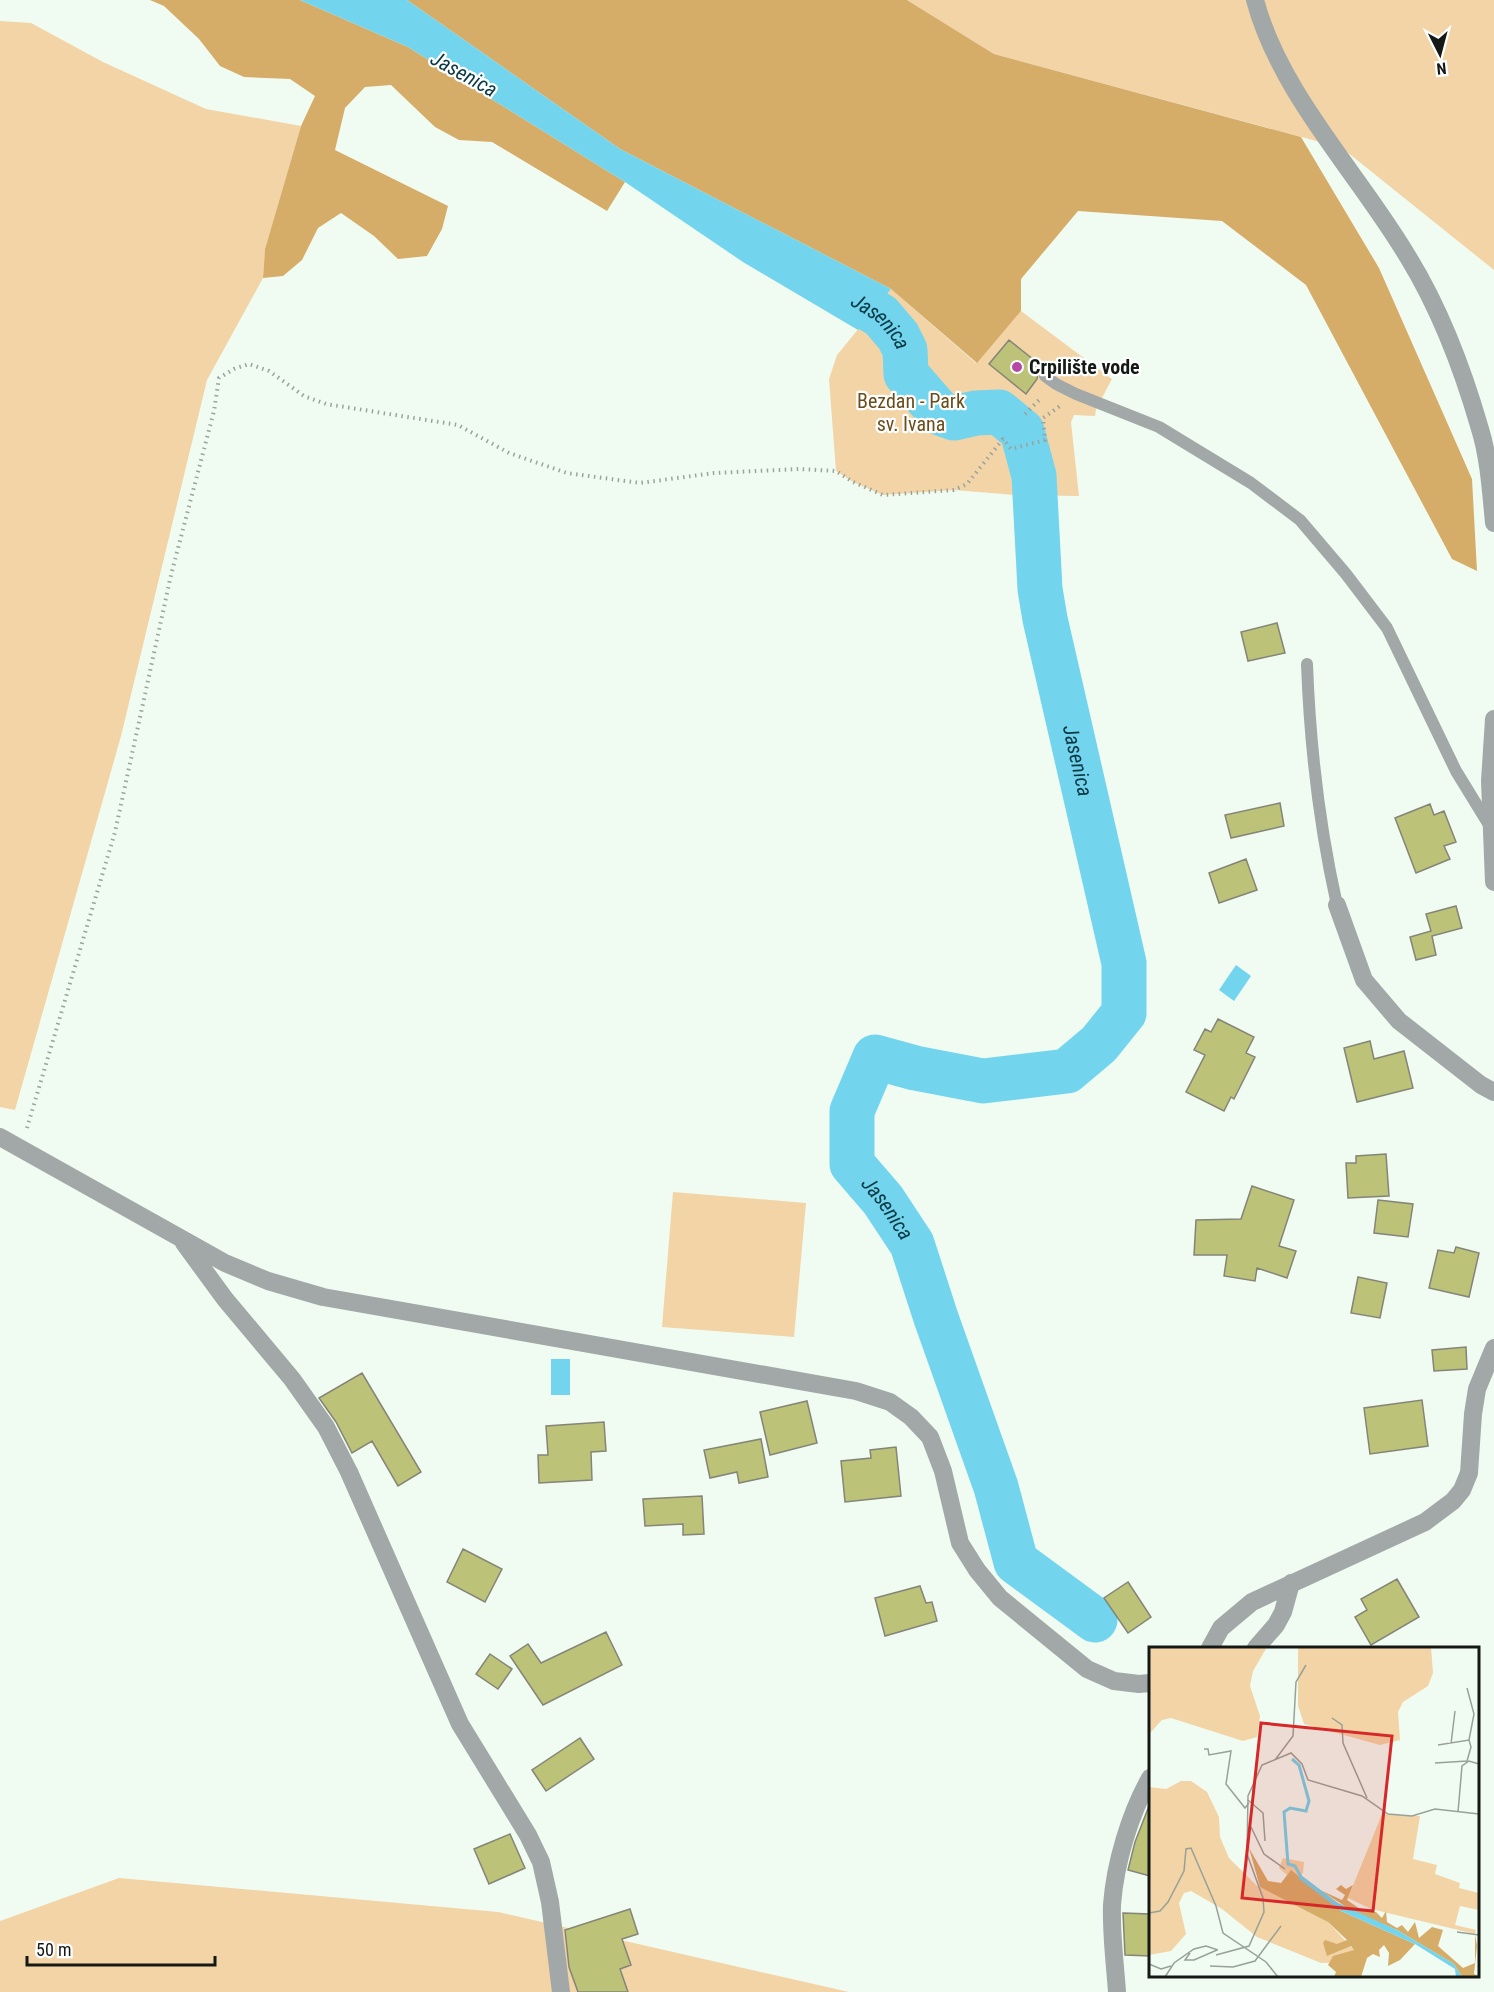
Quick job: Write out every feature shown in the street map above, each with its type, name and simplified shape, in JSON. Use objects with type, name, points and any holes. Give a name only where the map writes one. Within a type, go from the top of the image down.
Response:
[{"type":"street","points":[[1255,0],[1278,60],[1302,100],[1408,257],[1435,307],[1459,366],[1481,430],[1494,523]]},
{"type":"street","points":[[1494,719],[1490,781],[1494,882]]},
{"type":"street","points":[[1337,905],[1364,980],[1399,1020],[1480,1084],[1494,1092]]},
{"type":"street","points":[[0,1137],[225,1263],[268,1281],[323,1297],[856,1391],[890,1402],[911,1417],[930,1437],[944,1471],[960,1542],[977,1570],[1000,1598],[1087,1669],[1114,1681],[1149,1683]]},
{"type":"street","points":[[178,1236],[225,1299],[292,1379],[326,1427],[460,1724],[528,1835],[541,1862],[550,1902],[561,1992]]},
{"type":"street","points":[[1211,1647],[1221,1628],[1252,1602],[1425,1522],[1453,1501],[1462,1490],[1469,1473],[1473,1414],[1478,1389],[1494,1348]]},
{"type":"street","points":[[1257,1647],[1276,1625],[1283,1612],[1292,1583]]},
{"type":"street","points":[[1117,1992],[1112,1904],[1116,1877],[1128,1828],[1149,1780]]},
{"type":"lane","points":[[1050,379],[1159,427],[1251,483],[1300,520],[1346,574],[1387,628],[1456,771],[1491,828]]},
{"type":"lane","points":[[1307,664],[1313,768],[1325,853],[1337,905]]},
{"type":"path","points":[[19,1148],[115,831],[171,575],[214,411],[219,378],[234,369],[249,364],[269,371],[304,396],[327,404],[458,425],[509,453],[567,473],[640,483],[714,473],[799,469],[836,471],[853,482],[883,495],[954,490],[967,484],[1003,439],[1011,449],[1046,440],[1043,417]]},
{"type":"path","points":[[1025,414],[1050,379]]},
{"type":"green space","points":[[907,0],[1494,0],[1494,270],[1342,148],[994,54]]},
{"type":"green space","points":[[0,21],[31,23],[103,62],[206,109],[301,126],[265,249],[263,278],[207,380],[121,736],[15,1110],[0,1107]]},
{"type":"green space","name":"Bezdan - Park sv. Ivana","points":[[891,289],[976,363],[1021,311],[1112,379],[1096,409],[1095,416],[1074,415],[1071,422],[1079,496],[1015,495],[954,490],[883,495],[853,482],[836,471],[829,379],[837,355]]},
{"type":"green space","points":[[673,1192],[806,1203],[794,1337],[662,1327]]},
{"type":"green space","points":[[119,1878],[498,1912],[849,1992],[0,1992],[0,1921]]},
{"type":"shaded area","points":[[150,0],[300,0],[408,47],[625,182],[607,211],[492,142],[459,140],[435,127],[391,85],[365,87],[345,108],[335,150],[448,206],[442,229],[427,256],[398,259],[374,236],[341,213],[318,228],[302,260],[283,276],[263,278],[265,249],[301,126],[315,96],[290,79],[244,77],[220,66],[199,39],[164,6]]},
{"type":"shaded area","points":[[407,0],[907,0],[994,54],[1301,137],[1379,268],[1472,479],[1477,571],[1452,559],[1306,285],[1222,221],[1078,211],[1021,279],[1021,311],[977,363],[891,289],[620,149]]},
{"type":"water","points":[[300,0],[407,0],[620,149],[891,289],[858,330],[743,262],[625,182],[408,47]]},
{"type":"water","points":[[1236,965],[1251,976],[1234,1001],[1219,990]]},
{"type":"water","points":[[551,1359],[570,1359],[570,1395],[551,1395]]},
{"type":"building","name":"Crpilište vode","points":[[1009,340],[1044,368],[1038,372],[1037,379],[1026,394],[989,364]]},
{"type":"building","points":[[1277,623],[1285,653],[1248,661],[1241,632]]},
{"type":"building","points":[[1280,803],[1284,826],[1231,838],[1225,815]]},
{"type":"building","points":[[1430,804],[1434,815],[1444,811],[1456,842],[1444,846],[1450,859],[1416,873],[1395,818]]},
{"type":"building","points":[[1246,859],[1257,890],[1219,903],[1209,873]]},
{"type":"building","points":[[1456,906],[1462,928],[1432,936],[1436,955],[1416,960],[1410,937],[1431,931],[1426,914]]},
{"type":"building","points":[[1218,1019],[1254,1037],[1246,1053],[1255,1057],[1234,1099],[1231,1097],[1224,1111],[1186,1092],[1205,1055],[1194,1050],[1205,1029],[1211,1032]]},
{"type":"building","points":[[1370,1041],[1374,1059],[1404,1051],[1413,1088],[1357,1102],[1344,1048]]},
{"type":"building","points":[[1386,1154],[1389,1196],[1348,1198],[1346,1163],[1356,1163],[1356,1156]]},
{"type":"building","points":[[1252,1186],[1294,1200],[1279,1246],[1296,1251],[1287,1278],[1257,1268],[1255,1281],[1224,1276],[1227,1255],[1194,1255],[1196,1220],[1241,1219]]},
{"type":"building","points":[[1378,1200],[1413,1204],[1408,1237],[1374,1233]]},
{"type":"building","points":[[1456,1247],[1479,1253],[1469,1297],[1429,1288],[1438,1250],[1454,1253]]},
{"type":"building","points":[[1358,1277],[1387,1283],[1380,1318],[1351,1313]]},
{"type":"building","points":[[1466,1347],[1467,1369],[1434,1371],[1432,1350]]},
{"type":"building","points":[[362,1373],[421,1472],[398,1486],[372,1441],[352,1453],[336,1422],[319,1398]]},
{"type":"building","points":[[1422,1400],[1428,1446],[1370,1454],[1364,1408]]},
{"type":"building","points":[[807,1401],[817,1443],[770,1455],[760,1412]]},
{"type":"building","points":[[604,1422],[606,1451],[591,1452],[592,1480],[539,1483],[538,1455],[548,1455],[546,1426]]},
{"type":"building","points":[[761,1439],[768,1477],[739,1483],[737,1472],[710,1478],[704,1450]]},
{"type":"building","points":[[896,1447],[901,1496],[845,1502],[841,1461],[871,1458],[870,1450]]},
{"type":"building","points":[[702,1496],[704,1534],[683,1535],[683,1524],[645,1526],[643,1499]]},
{"type":"building","points":[[463,1549],[502,1569],[485,1602],[447,1582]]},
{"type":"building","points":[[1397,1579],[1419,1617],[1371,1645],[1355,1617],[1367,1610],[1361,1599]]},
{"type":"building","points":[[1128,1582],[1151,1617],[1128,1633],[1104,1598]]},
{"type":"building","points":[[920,1586],[926,1603],[932,1602],[937,1621],[885,1636],[875,1598]]},
{"type":"building","points":[[606,1632],[622,1665],[543,1705],[510,1656],[528,1644],[541,1663]]},
{"type":"building","points":[[490,1654],[512,1669],[498,1689],[476,1674]]},
{"type":"building","points":[[580,1738],[594,1759],[546,1791],[532,1770]]},
{"type":"building","points":[[1149,1806],[1149,1876],[1128,1870],[1135,1842]]},
{"type":"building","points":[[510,1834],[525,1868],[489,1884],[474,1849]]},
{"type":"building","points":[[630,1909],[638,1934],[622,1939],[631,1965],[620,1969],[628,1992],[578,1992],[569,1967],[565,1930]]},
{"type":"building","points":[[1123,1913],[1149,1914],[1149,1956],[1125,1955]]},
{"type":"waterway","name":"Jasenica","points":[[821,279],[881,316],[898,336],[905,350],[906,374],[940,413],[954,418],[976,413],[999,412],[1022,431],[1034,476],[1040,589],[1045,619],[1124,963],[1124,1013],[1099,1044],[1067,1071],[983,1081],[915,1068],[875,1057],[852,1111],[852,1164],[883,1200],[912,1244],[996,1487],[1016,1562],[1095,1620]]},
{"type":"place","name":"Crpilište vode","points":[[1017,367]]}]
